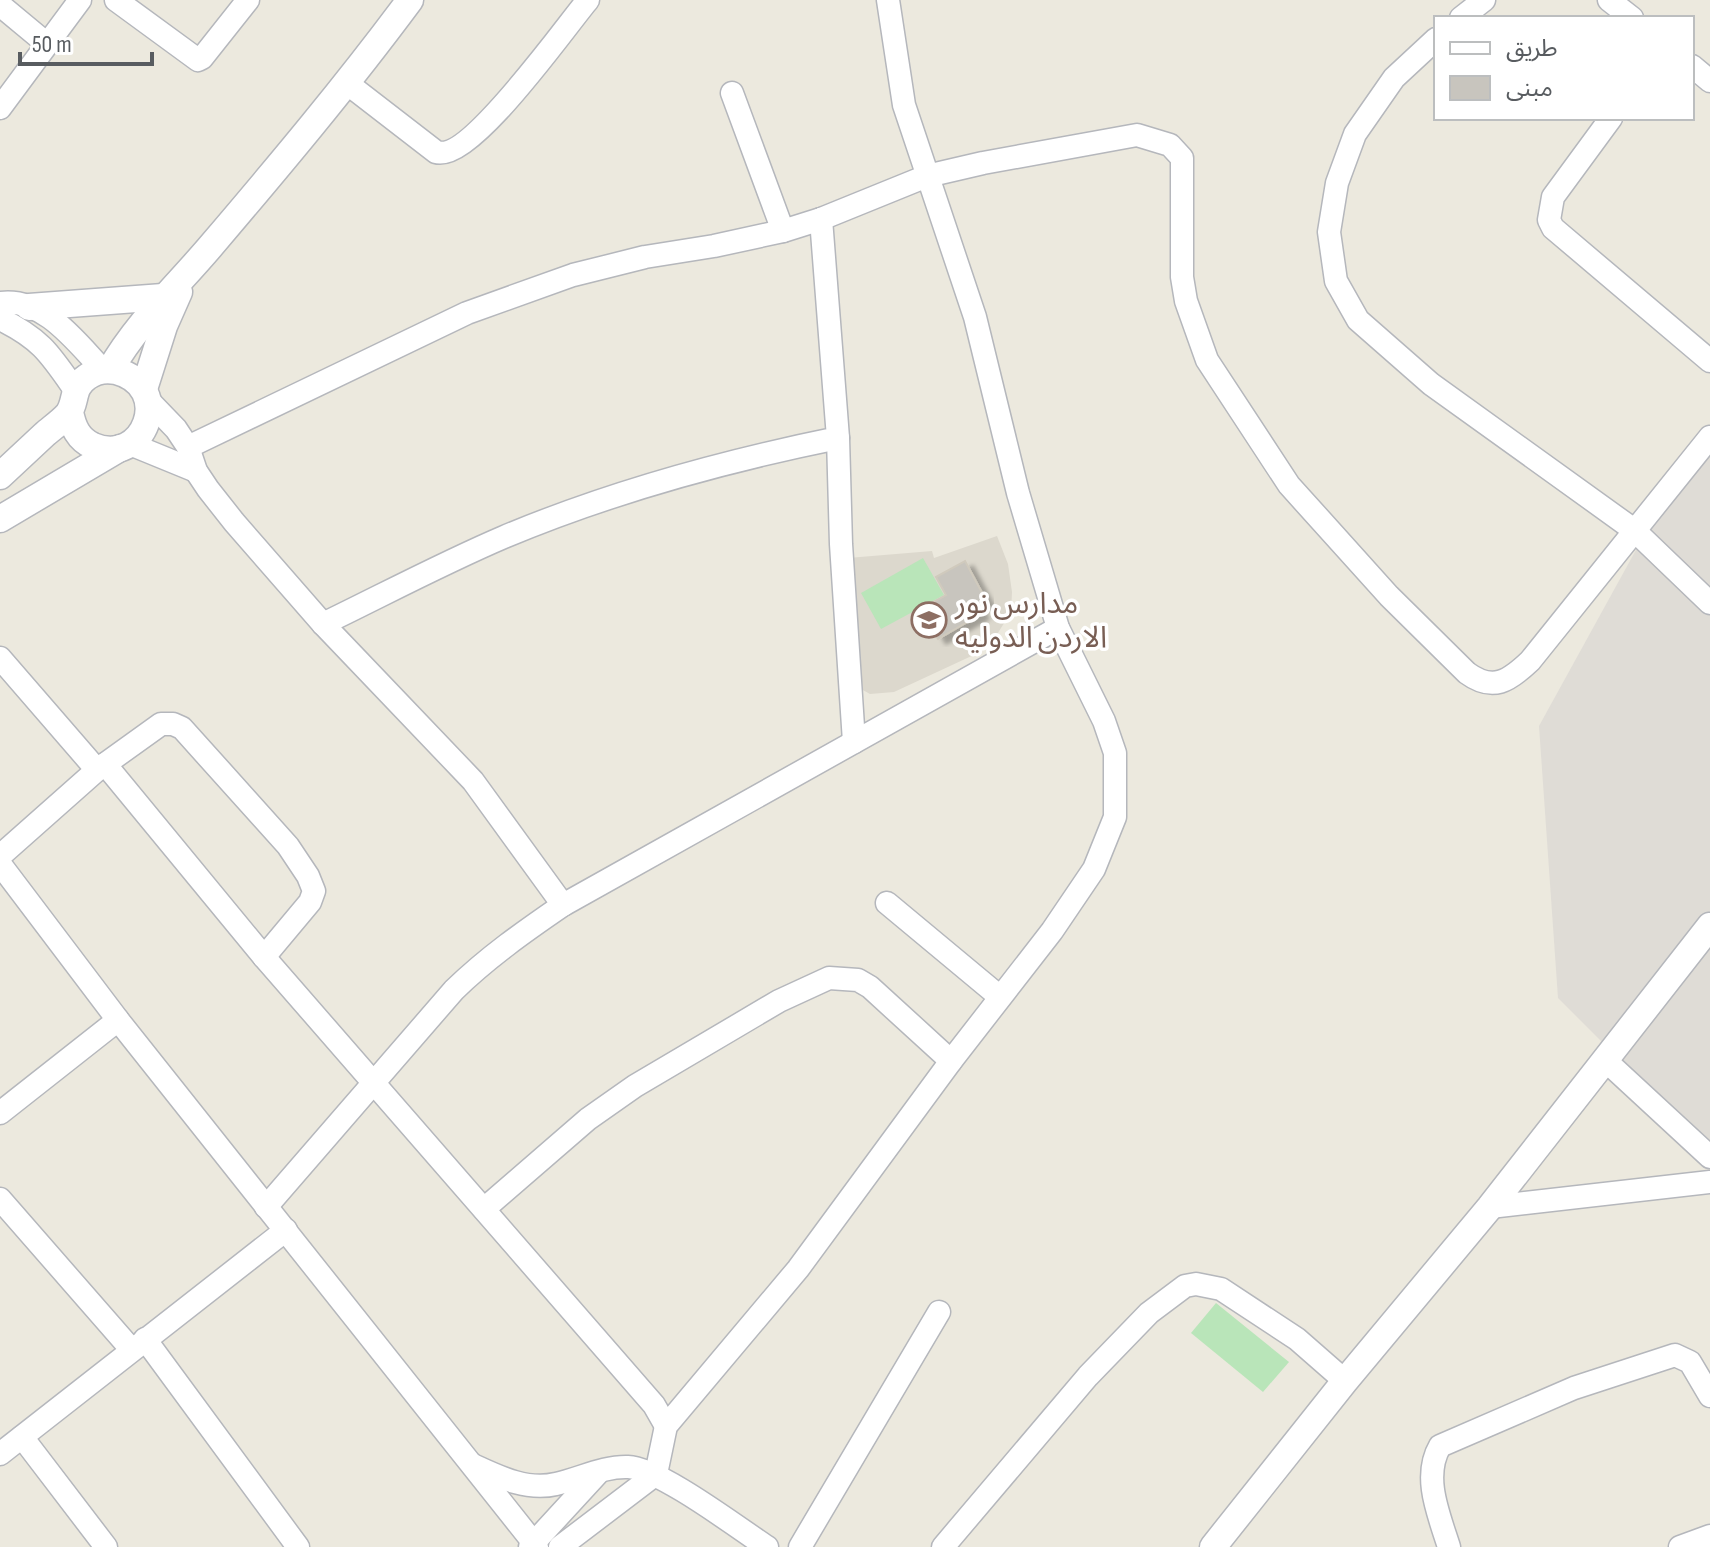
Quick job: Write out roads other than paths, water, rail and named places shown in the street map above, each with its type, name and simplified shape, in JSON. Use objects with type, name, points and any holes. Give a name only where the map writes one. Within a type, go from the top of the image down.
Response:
[{"type":"street","points":[[0,108],[80,0]]},
{"type":"street","points":[[116,0],[198,60],[248,0]]},
{"type":"street","points":[[106,370],[163,297],[188,274],[348,84],[410,0]]},
{"type":"street","points":[[348,84],[436,152],[446,153],[464,142],[514,94],[588,0]]},
{"type":"street","points":[[560,1547],[656,1474],[666,1426],[798,1269],[1077,897],[1107,844],[1115,817],[1115,753],[1104,721],[1058,628],[1018,493],[975,317],[904,105],[888,0]]},
{"type":"street","points":[[1464,16],[1484,0]]},
{"type":"street","points":[[1609,0],[1629,16]]},
{"type":"street","points":[[0,5],[47,44]]},
{"type":"street","points":[[1434,41],[1394,78],[1355,134],[1337,183],[1329,232],[1336,281],[1358,320],[1431,384],[1634,530],[1710,603]]},
{"type":"street","points":[[1694,68],[1710,81]]},
{"type":"street","points":[[732,93],[783,231]]},
{"type":"street","points":[[1610,120],[1553,197],[1549,220],[1553,228],[1710,361]]},
{"type":"street","points":[[188,447],[416,337],[513,295],[573,275],[645,257],[783,231],[927,176],[1137,135],[1162,141],[1182,158],[1182,277],[1186,301],[1207,360],[1289,485],[1389,596],[1479,682],[1491,684],[1506,680],[1530,661],[1710,437]]},
{"type":"street","points":[[821,219],[838,438],[841,544],[854,742]]},
{"type":"street","points":[[0,519],[125,446],[146,426],[146,395],[164,326],[188,274]]},
{"type":"street","points":[[0,303],[29,307],[163,297]]},
{"type":"street","points":[[29,307],[58,323],[106,370]]},
{"type":"street","points":[[0,319],[24,331],[46,348],[72,401],[78,434],[86,443],[97,448],[125,446],[196,471]]},
{"type":"street","points":[[0,476],[72,401],[87,377],[106,370],[130,375],[176,429],[188,447],[196,471],[234,522],[323,624],[473,781],[563,905]]},
{"type":"street","points":[[323,624],[523,529],[719,465],[838,438]]},
{"type":"street","points":[[266,1207],[468,976],[493,955],[563,905],[1058,628]]},
{"type":"street","points":[[0,658],[101,767],[654,1405],[666,1426]]},
{"type":"street","points":[[0,856],[101,767],[161,724],[173,724],[182,728],[288,846],[314,891],[310,902],[264,957]]},
{"type":"street","points":[[0,864],[118,1020],[533,1546],[599,1472]]},
{"type":"street","points":[[887,903],[1000,997]]},
{"type":"street","points":[[1213,1547],[1345,1381],[1490,1207],[1710,926]]},
{"type":"street","points":[[484,1209],[599,1111],[635,1086],[779,1001],[819,981],[840,977],[858,980],[870,987],[951,1061]]},
{"type":"street","points":[[0,1113],[118,1020]]},
{"type":"street","points":[[1605,1060],[1710,1157]]},
{"type":"street","points":[[1490,1207],[1710,1182]]},
{"type":"street","points":[[0,1199],[138,1344],[298,1547]]},
{"type":"street","points":[[0,1454],[286,1230]]},
{"type":"street","points":[[943,1547],[1088,1376],[1149,1313],[1185,1286],[1196,1284],[1221,1289],[1297,1339],[1345,1381]]},
{"type":"street","points":[[800,1547],[939,1312]]},
{"type":"street","points":[[1449,1547],[1431,1474],[1433,1458],[1440,1446],[1574,1388],[1675,1355],[1690,1362],[1710,1396]]},
{"type":"street","points":[[22,1437],[106,1547]]},
{"type":"street","points":[[468,1463],[511,1483],[552,1485],[629,1467],[656,1474],[767,1547]]},
{"type":"street","points":[[1680,1547],[1710,1536]]},
{"type":"place","name":"مدارس نور الاردن الدوليه","points":[[929,620]]}]
